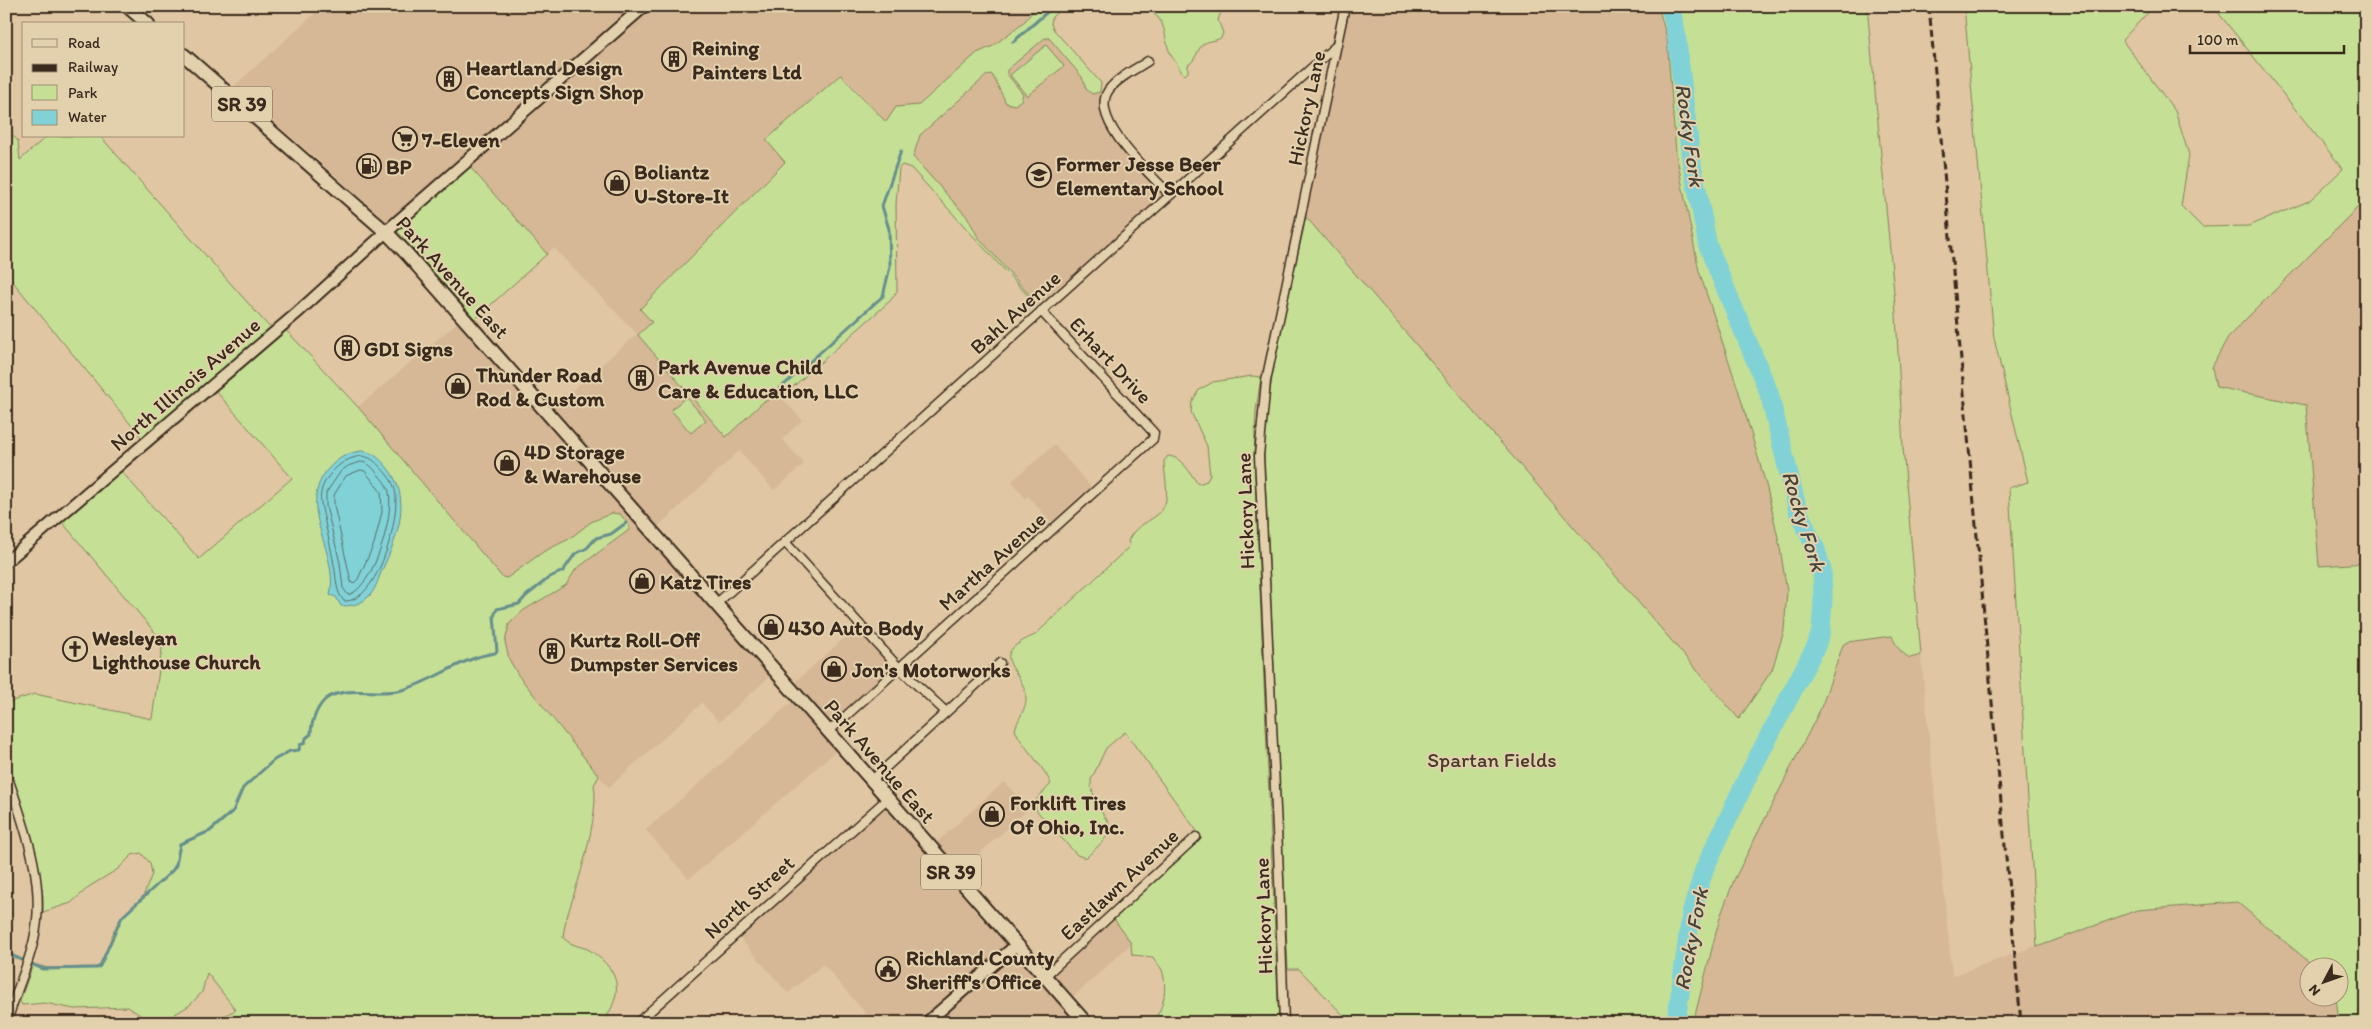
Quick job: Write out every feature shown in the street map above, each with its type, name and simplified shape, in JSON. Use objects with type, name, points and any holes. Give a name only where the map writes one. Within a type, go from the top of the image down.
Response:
[{"type":"main road","points":[[127,6],[146,22]]},
{"type":"main road","points":[[386,232],[644,6]]},
{"type":"main road","name":"Park Avenue East","points":[[185,55],[386,232],[1086,1023]]},
{"type":"street","name":"Hickory Lane","points":[[1284,1023],[1278,850],[1259,456],[1260,431],[1269,364],[1345,6]]},
{"type":"street","name":"Bahl Avenue","points":[[716,604],[1337,45]]},
{"type":"street","points":[[1148,61],[1108,91],[1105,101],[1105,114],[1114,133],[1170,196]]},
{"type":"street","name":"North Illinois Avenue","points":[[6,562],[290,319],[386,232]]},
{"type":"street","name":"Erhart Drive","points":[[1041,311],[1154,433]]},
{"type":"street","name":"Martha Avenue","points":[[828,732],[1153,439],[1154,433]]},
{"type":"street","points":[[785,542],[900,669],[946,712]]},
{"type":"street","points":[[871,781],[1000,662]]},
{"type":"street","points":[[6,772],[26,837],[38,886],[37,921],[29,955],[7,1023]]},
{"type":"street","name":"North Street","points":[[636,1023],[887,799]]},
{"type":"street","name":"Eastlawn Avenue","points":[[1044,977],[1196,838]]},
{"type":"street","points":[[926,1023],[1016,945]]},
{"type":"shaded area","points":[[323,6],[1037,6],[1025,21],[993,46],[977,53],[919,105],[894,109],[886,122],[851,83],[842,75],[839,76],[767,141],[785,162],[640,309],[652,322],[638,335],[726,436],[763,402],[780,396],[802,420],[782,439],[804,464],[774,490],[739,451],[649,535],[771,675],[719,722],[702,703],[609,787],[581,756],[554,718],[518,675],[509,659],[505,642],[509,624],[524,610],[566,585],[576,569],[629,530],[620,514],[612,513],[591,522],[569,539],[543,552],[507,578],[502,577],[358,407],[458,322],[544,415],[637,334],[554,248],[547,254],[470,167],[397,231],[315,157],[232,88]]},
{"type":"shaded area","points":[[1350,6],[1658,6],[1667,38],[1676,153],[1699,271],[1738,389],[1767,488],[1787,591],[1784,631],[1772,670],[1739,719],[1306,217]]},
{"type":"shaded area","name":"Former Jesse Beer Elementary School","points":[[1045,37],[1049,38],[1078,72],[1082,77],[1082,82],[1092,94],[1100,92],[1104,95],[1103,116],[1109,130],[1165,193],[1039,305],[978,237],[973,225],[913,157],[920,135],[987,75],[991,74],[993,76],[1000,92],[1010,105],[1023,94],[1007,74],[1007,70]]},
{"type":"shaded area","points":[[2366,199],[2366,563],[2319,566],[2306,405],[2216,387],[2212,367],[2228,337]]},
{"type":"shaded area","points":[[1054,445],[1092,488],[1053,524],[1028,496],[1025,498],[1012,481]]},
{"type":"shaded area","points":[[858,626],[895,667],[822,732],[837,750],[689,879],[646,830],[801,694],[793,684]]},
{"type":"shaded area","points":[[1892,636],[1895,645],[1903,654],[1910,658],[1921,655],[1952,976],[2137,910],[2237,902],[2302,956],[2300,956],[2300,1006],[2337,1006],[2339,1023],[1693,1023],[1720,917],[1734,880],[1821,708],[1843,645],[1847,642]]},
{"type":"shaded area","points":[[1004,782],[1028,809],[949,881],[1042,985],[1114,919],[1131,944],[1073,997],[1096,1023],[874,1023],[823,964],[788,993],[739,937],[884,806],[925,853]]},
{"type":"green space","points":[[1037,6],[1064,6],[1052,17],[1051,24],[1054,30],[1101,83],[1100,92],[1092,94],[1086,89],[1082,77],[1049,38],[1045,38],[1007,70],[1007,74],[1023,94],[1021,100],[1015,105],[1006,103],[993,76],[991,74],[987,75],[920,135],[913,157],[968,218],[978,237],[1032,298],[911,168],[902,165],[899,168],[896,204],[897,291],[891,300],[786,393],[763,402],[726,437],[638,335],[652,322],[640,309],[785,162],[766,140],[839,76],[841,75],[886,122],[896,107],[919,105],[977,53],[993,46],[1025,21]]},
{"type":"green space","points":[[1135,6],[1230,6],[1220,14],[1218,20],[1223,33],[1221,38],[1207,42],[1200,47],[1188,65],[1188,72],[1185,75],[1181,72],[1171,55],[1163,26],[1158,17]]},
{"type":"green space","name":"Spartan Fields","points":[[1658,6],[1867,6],[1896,314],[1903,448],[1921,655],[1910,658],[1899,649],[1892,636],[1847,642],[1843,645],[1821,708],[1734,880],[1720,917],[1693,1023],[1351,1023],[1299,969],[1288,969],[1264,455],[1269,395],[1274,365],[1306,217],[1739,719],[1772,670],[1784,631],[1787,591],[1779,542],[1767,488],[1738,389],[1699,271],[1676,153],[1667,38]]},
{"type":"green space","points":[[1964,6],[2154,6],[2122,40],[2175,111],[2189,155],[2181,206],[2202,227],[2249,226],[2309,201],[2343,169],[2213,6],[2366,6],[2366,199],[2228,337],[2212,367],[2216,387],[2306,405],[2319,566],[2366,563],[2366,1023],[2339,1023],[2337,1006],[2350,1006],[2350,956],[2302,956],[2237,902],[2137,910],[2037,947],[2009,488],[2028,482],[1994,338]]},
{"type":"green space","points":[[1046,45],[1064,66],[1027,96],[1010,75]]},
{"type":"green space","points":[[6,128],[18,141],[20,160],[45,138],[102,138],[270,328],[142,438],[9,277],[6,265]]},
{"type":"green space","points":[[469,166],[547,254],[475,319],[397,231]]},
{"type":"green space","points":[[285,329],[358,407],[502,577],[507,578],[543,552],[569,539],[591,522],[612,513],[620,514],[629,525],[629,530],[576,569],[566,585],[524,610],[509,624],[505,642],[509,659],[518,675],[599,776],[594,785],[594,809],[589,839],[563,938],[591,951],[609,967],[614,975],[616,992],[614,1002],[603,1023],[209,1023],[236,1010],[207,973],[202,992],[190,1005],[167,1019],[146,1019],[128,1007],[74,1009],[45,1003],[22,1005],[20,1001],[33,964],[48,968],[97,967],[100,965],[117,924],[122,916],[143,897],[152,874],[150,863],[141,853],[132,855],[118,869],[90,886],[71,903],[43,912],[43,897],[38,863],[6,757],[6,703],[35,694],[152,719],[163,642],[62,522],[121,471],[199,559],[292,478],[215,390]]},
{"type":"green space","points":[[1252,376],[1261,377],[1256,410],[1254,455],[1279,1023],[1150,1023],[1159,1013],[1164,999],[1165,984],[1162,970],[1153,957],[1132,955],[1131,943],[1114,919],[1202,838],[1125,732],[1106,748],[1091,780],[1091,787],[1098,807],[1111,826],[1104,840],[1086,858],[1077,855],[1036,810],[1036,800],[1051,784],[1015,730],[1025,706],[1026,698],[1024,687],[1010,663],[1009,656],[1011,650],[1035,635],[1130,546],[1128,541],[1136,529],[1162,510],[1167,494],[1164,461],[1168,456],[1182,462],[1198,484],[1207,481],[1210,475],[1207,446],[1191,412],[1192,402],[1199,390],[1213,382]]},
{"type":"green space","points":[[686,397],[706,420],[691,433],[671,410]]},
{"type":"water","points":[[361,451],[378,458],[394,478],[401,503],[400,517],[394,543],[373,592],[361,602],[341,606],[336,597],[330,595],[329,563],[320,530],[316,499],[319,484],[328,469],[343,457]]},
{"type":"waterway","points":[[1013,42],[1054,6]]},
{"type":"waterway","name":"Rocky Fork","points":[[1670,6],[1676,32],[1691,159],[1708,246],[1769,393],[1798,511],[1815,547],[1822,570],[1823,600],[1821,631],[1816,646],[1747,778],[1704,870],[1691,914],[1676,1023]]},
{"type":"waterway","points":[[775,393],[883,296],[890,267],[889,229],[882,206],[901,151]]},
{"type":"waterway","points":[[6,953],[43,969],[97,968],[100,966],[122,917],[172,871],[176,865],[180,844],[210,831],[233,811],[243,788],[274,760],[290,751],[299,750],[300,745],[305,743],[306,738],[311,734],[316,713],[325,700],[346,692],[393,692],[402,690],[470,660],[495,653],[497,651],[494,616],[497,609],[519,604],[550,577],[563,571],[575,554],[587,548],[596,538],[611,534],[626,523]]},
{"type":"railway","points":[[1929,6],[2021,1023]]},
{"type":"place","name":"Reining Painters Ltd","points":[[674,59]]},
{"type":"place","name":"Heartland Design Concepts Sign Shop","points":[[449,79]]},
{"type":"place","name":"7-Eleven","points":[[405,139]]},
{"type":"place","name":"BP","points":[[369,166]]},
{"type":"place","name":"Former Jesse Beer Elementary School","points":[[1039,175]]},
{"type":"place","name":"Boliantz U-Store-It","points":[[617,183]]},
{"type":"place","name":"GDI Signs","points":[[347,348]]},
{"type":"place","name":"Park Avenue Child Care & Education, LLC","points":[[641,378]]},
{"type":"place","name":"Thunder Road Rod & Custom","points":[[458,386]]},
{"type":"place","name":"4D Storage & Warehouse","points":[[507,463]]},
{"type":"place","name":"Katz Tires","points":[[642,581]]},
{"type":"place","name":"430 Auto Body","points":[[771,627]]},
{"type":"place","name":"Wesleyan Lighthouse Church","points":[[75,649]]},
{"type":"place","name":"Kurtz Roll-Off Dumpster Services","points":[[552,651]]},
{"type":"place","name":"Jon's Motorworks","points":[[834,669]]},
{"type":"place","name":"Forklift Tires Of Ohio, Inc.","points":[[992,814]]},
{"type":"place","name":"Richland County Sheriff's Office","points":[[888,969]]}]
